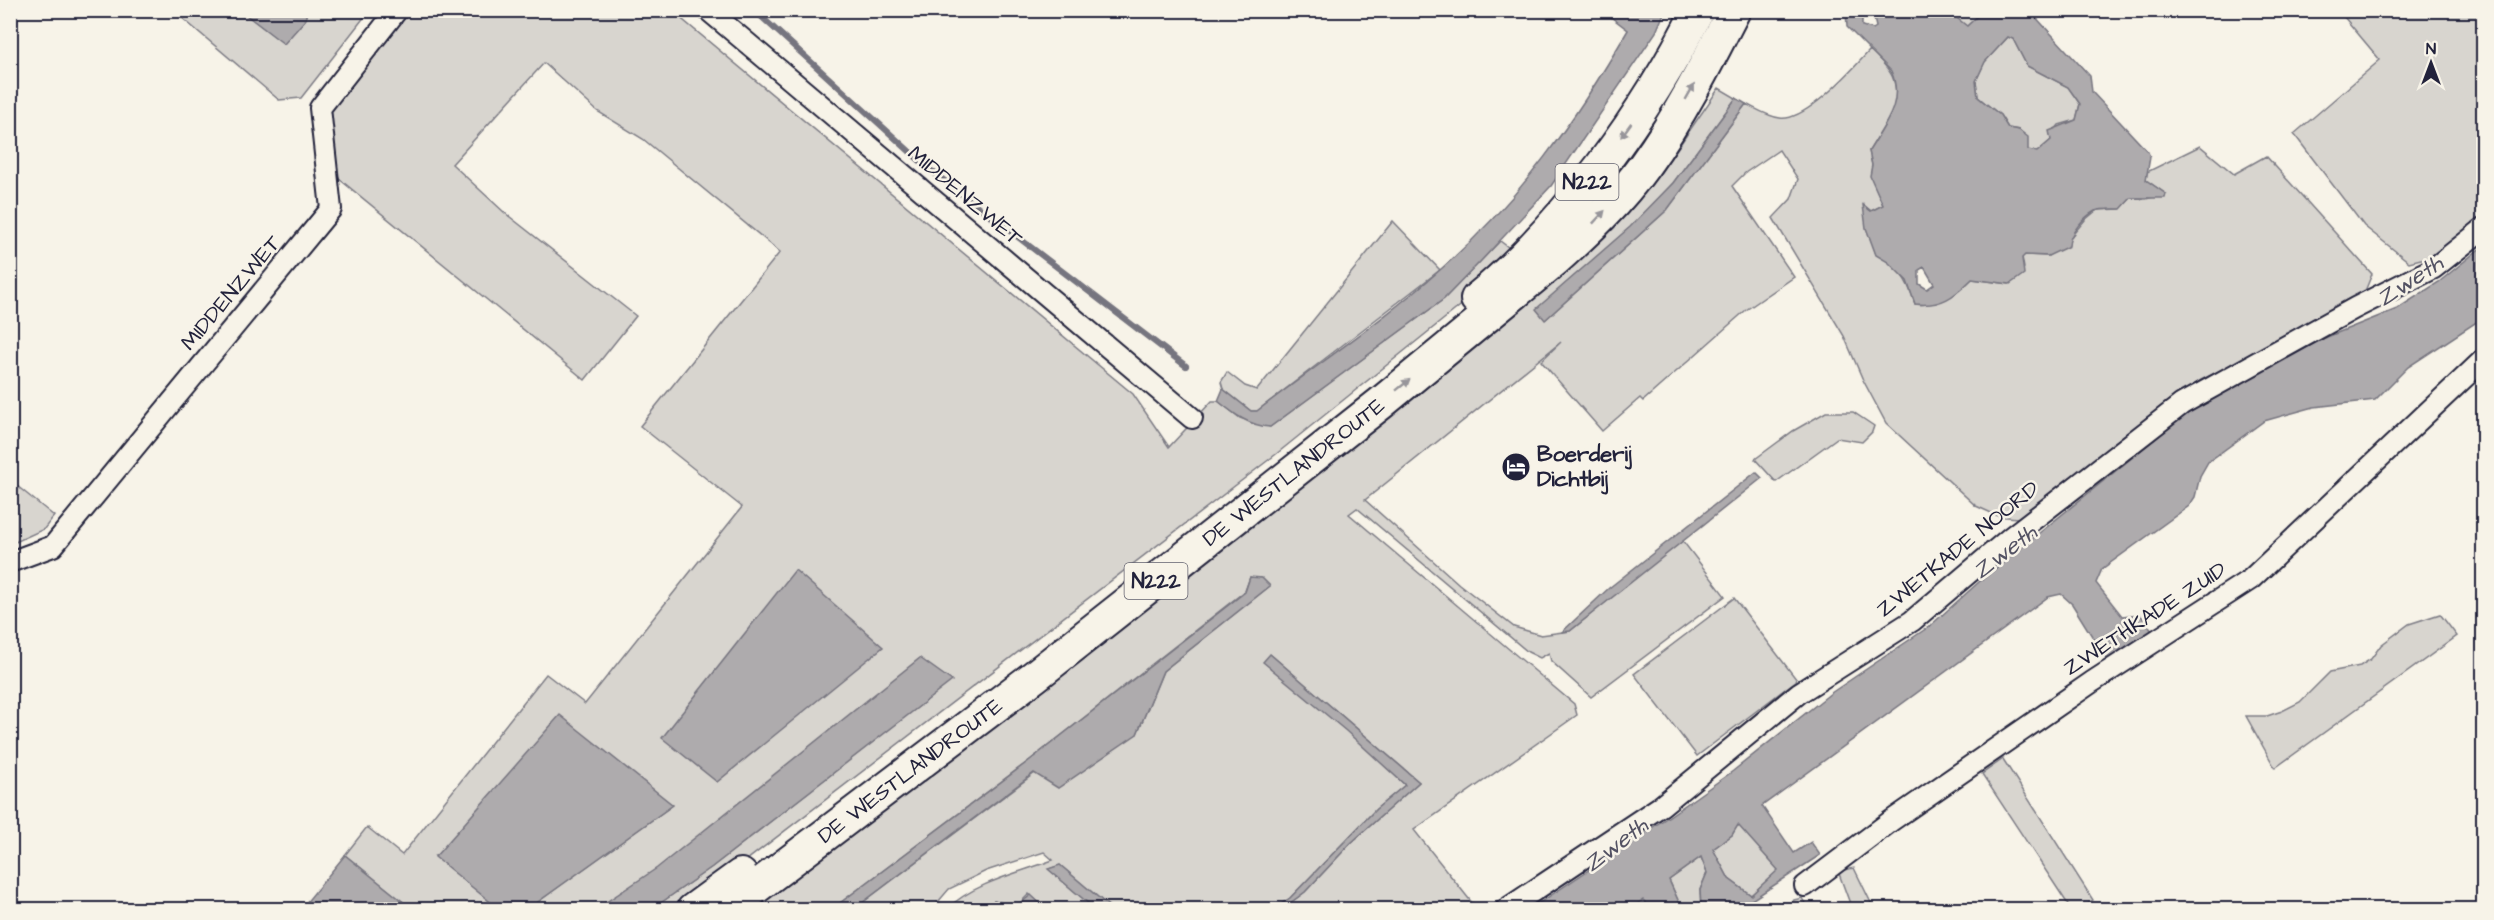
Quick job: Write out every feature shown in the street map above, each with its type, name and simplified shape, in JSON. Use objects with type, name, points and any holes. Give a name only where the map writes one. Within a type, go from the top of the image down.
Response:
[{"type":"main road","name":"DE WESTLANDROUTE","points":[[693,909],[1026,658],[1226,502],[1506,275],[1578,195],[1625,131],[1659,82],[1698,10]]},
{"type":"main road","name":"DE WESTLANDROUTE","points":[[726,909],[1026,683],[1382,403],[1556,261],[1643,168],[1664,136],[1734,10]]},
{"type":"street","name":"MIDDENZWET","points":[[10,562],[53,546],[331,209],[320,108],[397,10]]},
{"type":"street","name":"MIDDENZWET","points":[[708,10],[1192,418]]},
{"type":"street","name":"ZWETKADE NOORD","points":[[1505,909],[1661,806],[1799,693],[1911,621],[2011,537],[2182,404],[2355,308],[2434,268],[2484,228]]},
{"type":"street","name":"ZWETHKADE ZUID","points":[[1805,886],[1919,801],[2092,682],[2251,579],[2484,359]]},
{"type":"shaded area","points":[[174,11],[241,11],[284,43],[305,20],[306,11],[369,11],[301,98],[279,100]]},
{"type":"shaded area","points":[[241,11],[306,11],[306,19],[284,44]]},
{"type":"shaded area","points":[[400,11],[672,11],[1133,394],[1169,447],[1212,401],[1218,401],[1240,418],[1270,427],[1444,299],[1500,241],[1521,257],[1275,455],[683,909],[652,909],[712,867],[952,680],[596,909],[528,909],[673,805],[435,856],[499,909],[412,909],[345,855],[367,827],[402,855],[546,674],[585,704],[742,507],[640,426],[780,252],[643,139],[597,111],[544,63],[452,164],[505,213],[636,316],[585,380],[332,173],[325,111]]},
{"type":"shaded area","points":[[1603,11],[1665,11],[1656,32],[1551,186],[1444,299],[1270,427],[1249,422],[1218,401],[1223,389],[1251,411],[1257,411],[1397,306],[1441,269],[1496,216],[1567,127],[1628,30]]},
{"type":"shaded area","points":[[1846,11],[1948,11],[1967,26],[1983,11],[2030,11],[2090,76],[2092,92],[2148,152],[2150,157],[2146,180],[2166,194],[2165,198],[2131,198],[2121,209],[2095,211],[2078,226],[2069,246],[2048,256],[2025,255],[2022,258],[2024,274],[2010,284],[1972,279],[1959,291],[1940,302],[1915,304],[1907,281],[1888,262],[1876,255],[1866,228],[1863,205],[1871,211],[1883,205],[1870,176],[1872,165],[1869,151],[1891,113],[1896,93],[1895,82],[1891,71],[1847,27]],"holes":[[[1867,13],[1873,14],[1876,27],[1873,29],[1862,26],[1862,16]],[[2008,37],[2013,39],[2027,66],[2068,87],[2080,104],[2076,120],[2049,131],[2051,140],[2037,152],[2028,150],[2028,137],[2019,130],[2008,128],[2000,115],[1978,97],[1976,81],[1985,62]],[[1924,267],[1934,284],[1927,289],[1919,284],[1919,270]]]},
{"type":"shaded area","points":[[1948,11],[1983,11],[1967,26]]},
{"type":"shaded area","points":[[2339,11],[2483,11],[2483,216],[2433,256],[2409,262],[2364,226],[2294,134],[2380,60]]},
{"type":"shaded area","points":[[2008,37],[2013,39],[2027,66],[2068,87],[2080,104],[2076,120],[2059,125],[2051,135],[2051,140],[2037,152],[2028,151],[2019,130],[2008,128],[2000,115],[1978,97],[1976,81],[1985,61]]},
{"type":"shaded area","points":[[1870,50],[1892,76],[1895,83],[1896,100],[1894,110],[1869,151],[1872,165],[1871,176],[1883,205],[1871,211],[1864,205],[1866,224],[1876,254],[1896,268],[1915,304],[1931,303],[1946,298],[1960,290],[1972,279],[2009,284],[2024,268],[2022,257],[2025,255],[2048,256],[2069,239],[2097,210],[2120,209],[2131,198],[2146,199],[2166,194],[2146,180],[2147,172],[2200,146],[2234,174],[2266,156],[2372,274],[2361,301],[2201,380],[2120,438],[2028,515],[2017,518],[1998,516],[1976,506],[1886,423],[1863,380],[1844,336],[1773,218],[1791,199],[1798,179],[1779,150],[1745,173],[1732,186],[1794,277],[1746,310],[1643,401],[1640,398],[1602,431],[1541,361],[1561,342],[1365,500],[1459,584],[1514,627],[1541,635],[1570,631],[1682,540],[1725,596],[1591,697],[1551,661],[1549,653],[1540,658],[1528,652],[1357,508],[1349,514],[1574,704],[1577,715],[1414,830],[1477,909],[1282,909],[1305,892],[1351,843],[1419,782],[1270,654],[1405,785],[1376,809],[1290,898],[1274,909],[1112,909],[1060,865],[1049,869],[1095,909],[1046,909],[1029,894],[1017,906],[994,901],[979,909],[947,909],[983,885],[1053,860],[1044,852],[986,871],[949,889],[932,909],[854,909],[1035,773],[1137,734],[1163,671],[1270,586],[1250,577],[1245,591],[1030,760],[832,909],[757,910],[760,907],[760,899],[1609,228],[1661,172],[1719,88],[1736,98],[1673,183],[1545,320],[1667,210],[1746,104],[1780,118],[1802,112],[1828,92]]},
{"type":"shaded area","points":[[1736,98],[1746,104],[1667,210],[1545,320],[1536,309],[1630,227],[1673,183]]},
{"type":"shaded area","points":[[1393,221],[1440,270],[1257,411],[1251,411],[1223,389],[1221,382],[1227,372],[1245,386],[1257,390]]},
{"type":"shaded area","points":[[2483,246],[2483,321],[2478,321],[2408,367],[2375,400],[2314,407],[2264,421],[2208,462],[2200,476],[2195,497],[2189,506],[2102,569],[2096,583],[2122,616],[2140,614],[2152,631],[2108,662],[2072,604],[2061,594],[2048,597],[1762,806],[1794,853],[1811,842],[1820,855],[1738,909],[1701,907],[1700,890],[1707,873],[1701,857],[1669,880],[1682,909],[1652,909],[1643,900],[1630,909],[1529,910],[1733,771],[1831,693],[1930,626],[1979,582],[2187,413],[2242,380],[2327,337],[2397,309],[2439,282]],"holes":[[[1738,825],[1778,870],[1751,895],[1729,879],[1713,849],[1732,835]]]},
{"type":"shaded area","points":[[1826,412],[1853,412],[1874,426],[1872,432],[1862,442],[1837,438],[1776,482],[1755,459],[1793,431]]},
{"type":"shaded area","points":[[1756,472],[1762,478],[1570,631],[1562,632],[1609,588]]},
{"type":"shaded area","points":[[11,481],[54,516],[44,529],[11,544]]},
{"type":"shaded area","points":[[795,570],[883,647],[717,782],[662,738]]},
{"type":"shaded area","points":[[1250,577],[1262,578],[1270,586],[1163,671],[1137,734],[1058,788],[1034,773],[854,909],[832,909],[1030,760],[1245,592]]},
{"type":"shaded area","points":[[1734,598],[1797,680],[1697,756],[1634,674]]},
{"type":"shaded area","points":[[2440,614],[2457,636],[2275,768],[2246,716],[2267,716],[2300,702],[2330,672],[2360,666],[2371,659],[2381,645],[2409,624]]},
{"type":"shaded area","points":[[1270,654],[1419,782],[1351,843],[1305,892],[1282,909],[1274,909],[1290,898],[1376,809],[1405,785],[1346,731],[1263,662]]},
{"type":"shaded area","points":[[920,658],[952,681],[712,867],[652,909],[596,909],[657,868]]},
{"type":"shaded area","points":[[560,715],[673,805],[528,909],[499,909],[435,857]]},
{"type":"shaded area","points":[[2003,759],[2093,900],[2083,907],[2084,909],[2071,909],[1982,774]]},
{"type":"shaded area","points":[[1738,824],[1779,870],[1751,895],[1729,879],[1713,849],[1732,835]]},
{"type":"shaded area","points":[[345,855],[412,909],[301,909]]},
{"type":"shaded area","points":[[1701,857],[1707,873],[1700,890],[1701,907],[1706,909],[1682,909],[1669,880]]},
{"type":"shaded area","points":[[1060,865],[1112,909],[1095,909],[1048,869]]},
{"type":"shaded area","points":[[1854,868],[1874,909],[1852,909],[1838,871]]},
{"type":"shaded area","points":[[1031,895],[1046,909],[979,909],[994,901],[1017,906]]},
{"type":"shaded area","points":[[1802,898],[1808,909],[1780,909],[1794,900]]},
{"type":"waterway","points":[[754,10],[929,169],[1186,366]]},
{"type":"place","name":"Boerderij Dichtbij","points":[[1516,467]]},
{"type":"water label","name":"Zweth","points":[[2410,281]]},
{"type":"water label","name":"Zweth","points":[[2005,552]]},
{"type":"water label","name":"Zweth","points":[[1616,845]]}]
